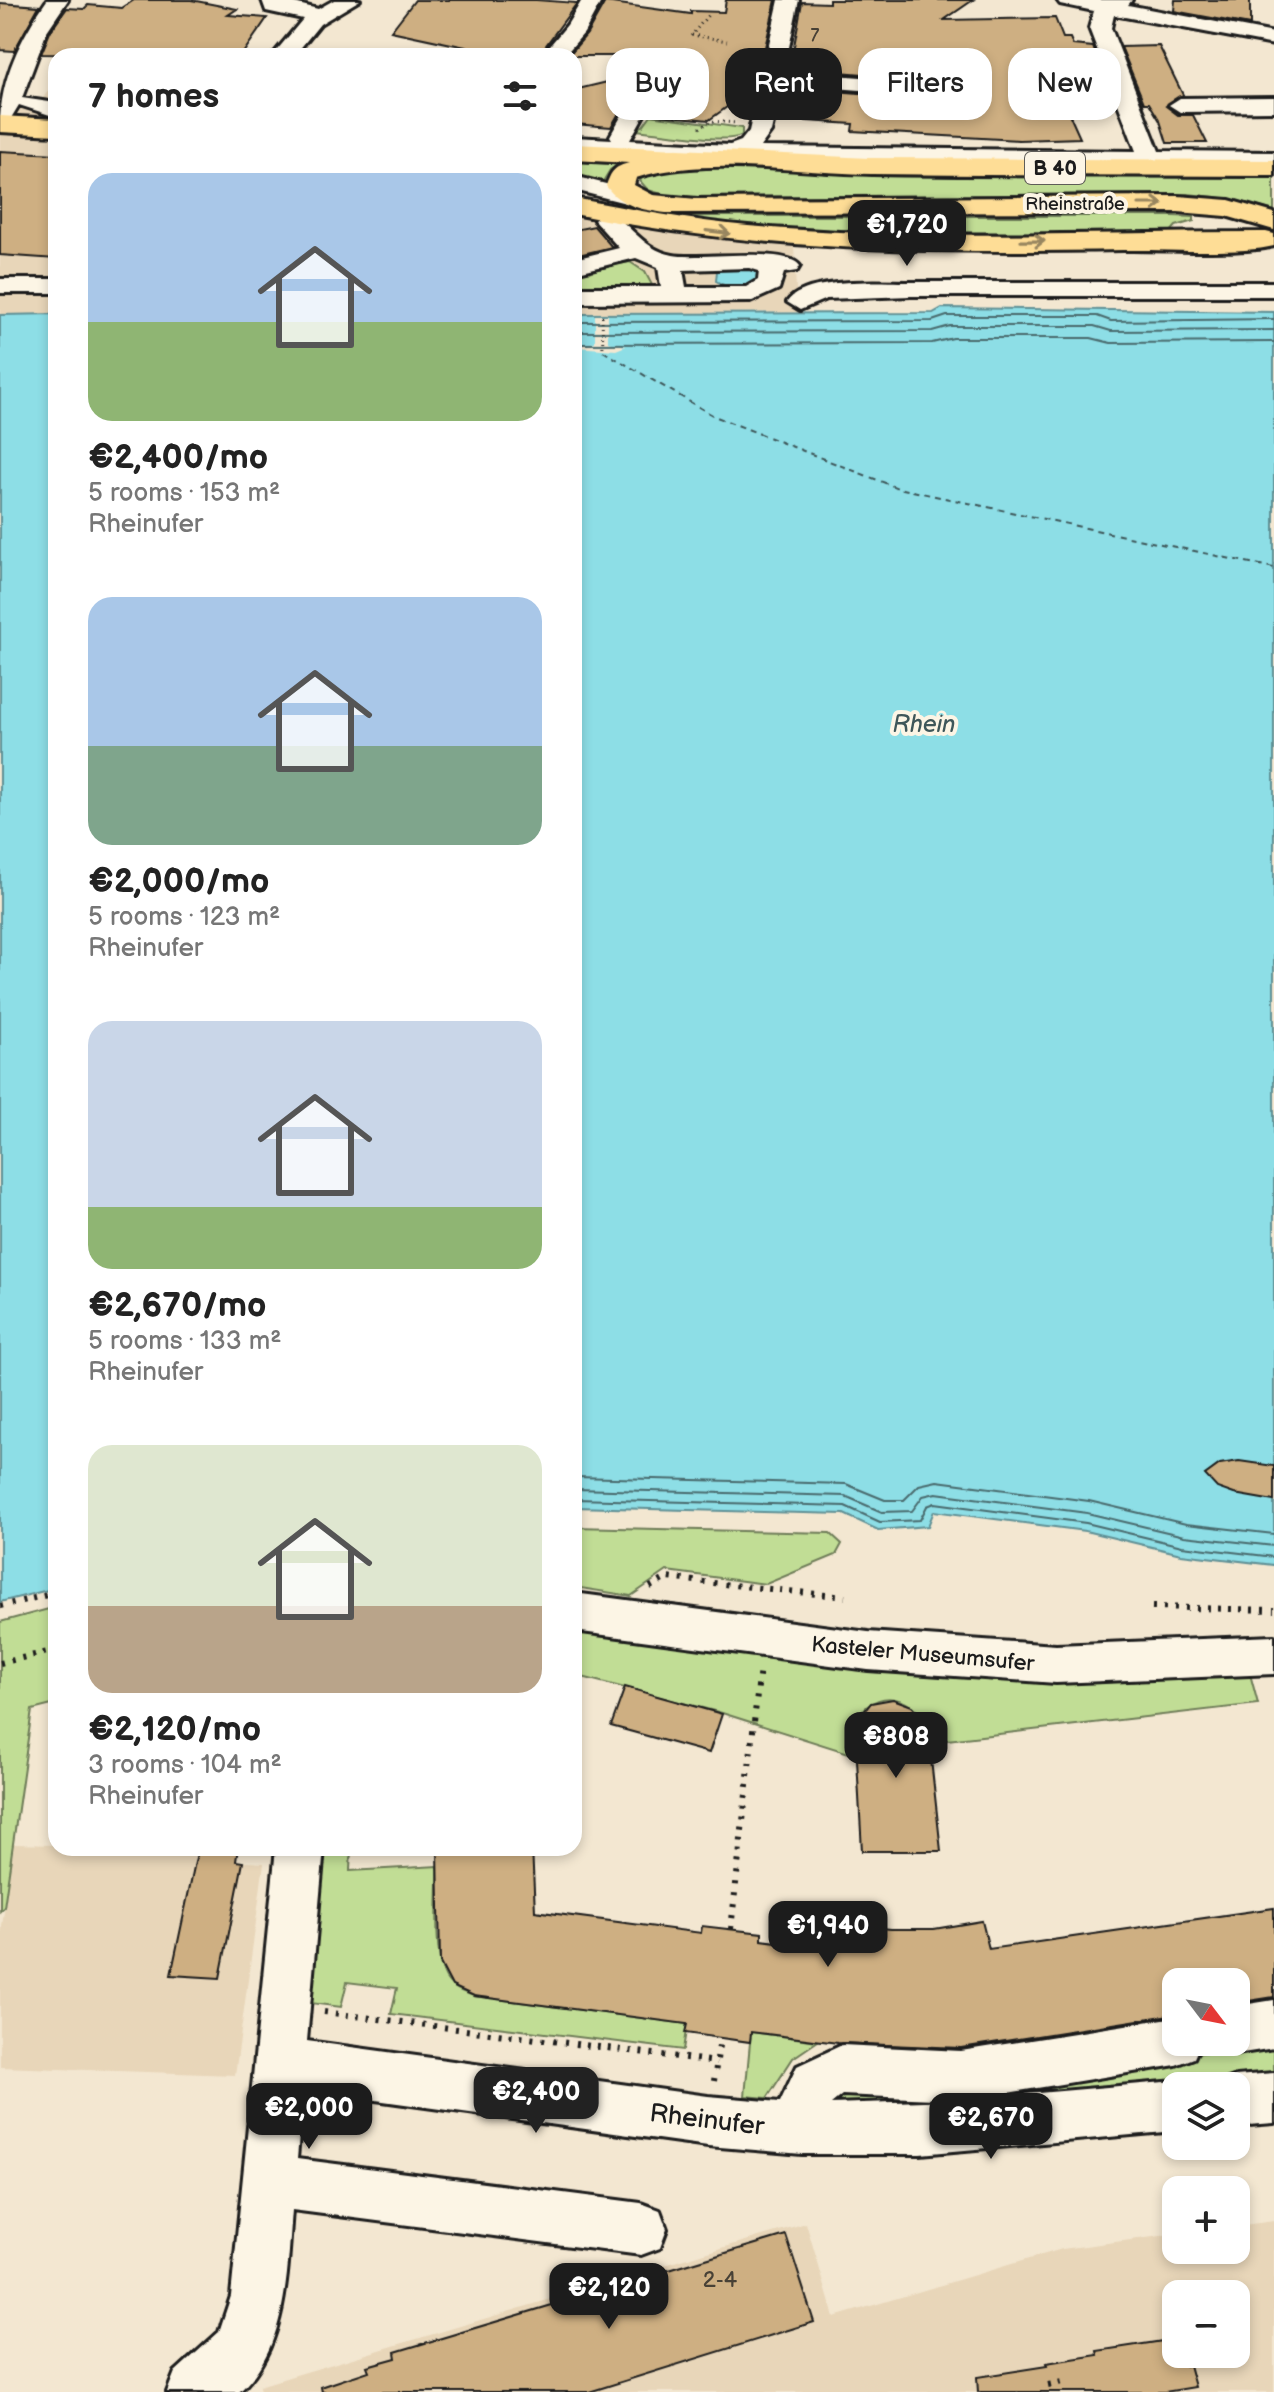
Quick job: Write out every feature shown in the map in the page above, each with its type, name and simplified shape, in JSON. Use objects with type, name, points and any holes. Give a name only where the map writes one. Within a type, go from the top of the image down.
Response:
[{"type":"main road","points":[[0,121],[48,126]]},
{"type":"main road","name":"Rheinstraße","points":[[582,152],[717,156],[832,165],[995,157],[1153,164]]},
{"type":"main road","name":"Rheinstraße","points":[[717,156],[655,163],[630,170],[619,182],[622,190],[634,198],[697,207],[1178,204],[1229,208],[1270,231]]},
{"type":"main road","name":"B 40","points":[[1153,164],[1274,168]]},
{"type":"main road","points":[[582,195],[631,205],[697,207]]},
{"type":"main road","name":"Rheinstraße","points":[[582,207],[713,232],[826,241],[1178,240],[1270,231]]},
{"type":"street","points":[[0,62],[36,31],[58,0]]},
{"type":"street","points":[[272,0],[273,7],[281,10],[319,15]]},
{"type":"street","points":[[290,48],[319,15],[350,0]]},
{"type":"street","points":[[559,48],[576,28],[592,0]]},
{"type":"street","points":[[778,48],[789,0]]},
{"type":"street","points":[[1067,0],[1116,4],[1274,39]]},
{"type":"street","points":[[1116,4],[1101,16],[1100,28],[1153,164],[1274,159]]},
{"type":"street","points":[[28,103],[36,31]]},
{"type":"street","points":[[0,121],[36,31]]},
{"type":"street","points":[[0,121],[28,103],[48,108]]},
{"type":"street","points":[[1180,105],[1274,104]]},
{"type":"street","points":[[621,136],[630,120]]},
{"type":"street","points":[[717,156],[749,146],[760,132],[763,120]]},
{"type":"street","points":[[760,132],[804,146],[832,165]]},
{"type":"street","name":"Rheinstraße","points":[[582,134],[655,139],[717,156]]},
{"type":"street","name":"Rheinstraße","points":[[582,145],[717,156],[804,146],[902,162]]},
{"type":"street","name":"Rheinstraße","points":[[582,185],[634,198]]},
{"type":"street","points":[[606,220],[629,252]]},
{"type":"street","points":[[582,264],[629,252],[670,263],[749,261],[780,266],[770,284],[759,292],[582,295]]},
{"type":"street","points":[[670,263],[675,295]]},
{"type":"street","points":[[1,286],[48,292]]},
{"type":"street","points":[[800,302],[821,292],[1020,295],[1274,289]]},
{"type":"street","name":"Kasteler Museumsufer","points":[[582,1613],[868,1651],[1056,1664],[1274,1655]]},
{"type":"street","points":[[195,2392],[220,2374],[244,2349],[258,2296],[299,1856]]},
{"type":"street","points":[[1250,2028],[1274,2024]]},
{"type":"street","points":[[802,2129],[811,2088],[822,2074],[842,2070],[925,2077],[961,2076],[1162,2043]]},
{"type":"street","name":"Rheinufer","points":[[278,2062],[708,2121],[802,2129],[920,2129],[1162,2107]]},
{"type":"street","points":[[1250,2100],[1274,2098]]},
{"type":"street","points":[[268,2181],[641,2229]]},
{"type":"path","points":[[708,15],[691,36],[727,41]]},
{"type":"path","points":[[603,351],[605,307]]},
{"type":"path","points":[[639,1621],[644,1593],[656,1581],[667,1578],[845,1597]]},
{"type":"path","points":[[0,1606],[48,1595]]},
{"type":"path","points":[[1152,1607],[1274,1610]]},
{"type":"path","points":[[731,1929],[763,1639]]},
{"type":"path","points":[[0,1663],[48,1652]]},
{"type":"path","points":[[284,2007],[717,2062]]},
{"type":"path","points":[[1048,2385],[1063,2382]]},
{"type":"shaded area","points":[[48,91],[48,314],[0,315],[0,102],[38,105]]},
{"type":"shaded area","points":[[582,218],[715,239],[794,246],[797,312],[582,314]]},
{"type":"shaded area","points":[[13,1844],[48,1845],[48,1856],[196,1856],[196,1859],[264,1863],[235,2075],[0,2067],[0,1941]]},
{"type":"shaded area","points":[[1274,2221],[1274,2392],[260,2392],[259,2386],[806,2223],[834,2317],[1062,2249],[1162,2236],[1162,2264],[1250,2264],[1250,2224]]},
{"type":"green space","points":[[647,120],[686,120],[742,128],[742,135],[722,139],[633,130],[643,126]]},
{"type":"green space","points":[[582,157],[622,162],[610,170],[602,183],[582,180]]},
{"type":"green space","points":[[671,166],[830,172],[1274,175],[1274,211],[1231,199],[1188,194],[672,197],[648,190],[640,181],[645,173]]},
{"type":"green space","points":[[673,216],[1173,216],[1194,217],[1194,221],[1176,226],[1169,234],[920,236],[796,231]]},
{"type":"green space","points":[[630,262],[645,272],[652,285],[582,289],[582,271]]},
{"type":"green space","points":[[582,1527],[830,1533],[842,1544],[836,1555],[766,1584],[667,1571],[631,1596],[582,1588]]},
{"type":"green space","points":[[48,1609],[48,1706],[32,1710],[4,1907],[0,1911],[0,1622]]},
{"type":"green space","points":[[582,1629],[907,1673],[1056,1680],[1250,1674],[1258,1704],[930,1742],[921,1716],[912,1707],[890,1698],[867,1706],[857,1718],[855,1755],[722,1713],[582,1677]]},
{"type":"green space","points":[[321,1856],[351,1856],[350,1871],[438,1866],[439,1956],[447,1980],[459,1990],[474,1996],[687,2024],[683,2050],[391,2014],[397,1988],[347,1982],[341,2007],[310,2003]]},
{"type":"green space","points":[[751,2032],[818,2041],[793,2058],[767,2098],[745,2096]]},
{"type":"green space","points":[[1274,2043],[1274,2076],[1250,2078],[1250,2072],[1162,2072],[1162,2087],[932,2109],[837,2110],[832,2101],[834,2094],[983,2083],[1179,2056],[1250,2056],[1250,2046]]},
{"type":"water","points":[[735,265],[756,269],[762,279],[739,287],[716,281],[717,271]]},
{"type":"water","name":"Rhein","points":[[942,308],[1274,312],[1274,1565],[1181,1554],[1085,1531],[934,1511],[928,1526],[878,1530],[844,1514],[582,1507],[582,314],[933,313]]},
{"type":"water","points":[[48,314],[48,1590],[0,1602],[0,315]]},
{"type":"pier","points":[[595,315],[608,315],[608,342],[626,346],[616,350],[582,348],[595,342]]},
{"type":"building","points":[[134,0],[191,0],[237,9],[228,15],[267,18],[246,48],[48,48],[48,54],[41,54],[50,32],[67,8],[84,9],[88,5],[122,8]]},
{"type":"building","points":[[415,0],[577,3],[544,48],[470,48],[391,31]]},
{"type":"building","points":[[726,0],[776,0],[765,48],[725,48],[725,108],[709,120],[709,48],[606,48],[606,56],[582,56],[582,48],[575,48],[587,34],[605,2],[691,14],[691,11],[724,12]]},
{"type":"building","points":[[829,0],[973,0],[944,20],[1055,18],[1063,38],[1070,38],[1073,45],[1093,48],[1008,48],[1008,120],[1072,120],[1080,138],[1019,140],[852,131],[853,124],[792,120],[842,120],[842,92],[858,93],[858,120],[992,120],[992,48],[858,48],[858,74],[842,72],[842,48],[794,48],[802,2],[829,3]]},
{"type":"building","points":[[1175,0],[1250,0],[1250,25],[1174,11]]},
{"type":"building","points":[[0,3],[39,6],[14,51],[0,50]]},
{"type":"building","points":[[1159,46],[1183,95],[1166,106],[1178,115],[1193,115],[1207,143],[1167,143],[1160,121],[1149,103],[1144,103],[1121,47]]},
{"type":"building","points":[[606,82],[606,120],[615,120],[611,127],[582,125],[582,88]]},
{"type":"building","points":[[0,151],[48,154],[48,258],[0,255]]},
{"type":"building","points":[[594,226],[612,247],[582,254],[582,228]]},
{"type":"building","points":[[1239,1461],[1274,1466],[1274,1501],[1217,1488],[1205,1475],[1220,1464]]},
{"type":"building","points":[[625,1687],[722,1714],[709,1753],[611,1726]]},
{"type":"building","points":[[893,1699],[912,1706],[927,1723],[941,1851],[862,1851],[855,1723],[871,1703]]},
{"type":"building","points":[[196,1856],[237,1856],[236,1861],[243,1862],[220,1978],[171,1975]]},
{"type":"building","points":[[438,1856],[532,1856],[535,1911],[701,1933],[702,1926],[762,1933],[762,1940],[832,1949],[834,1923],[891,1929],[934,1929],[982,1921],[989,1949],[1274,1908],[1274,1997],[1250,2001],[1250,1968],[1162,1968],[1162,2016],[961,2048],[838,2043],[751,2032],[750,2042],[685,2033],[687,2024],[474,1996],[452,1986],[440,1963]]},
{"type":"building","points":[[786,2235],[814,2322],[589,2392],[322,2392],[321,2387],[369,2371],[367,2366],[396,2358],[395,2352]]},
{"type":"building","points":[[1162,2341],[1162,2368],[1190,2368],[1195,2387],[1165,2392],[978,2392],[977,2377],[1098,2355],[1097,2351]]},
{"type":"ferry route","points":[[603,351],[714,416],[898,488],[1274,568]]}]
